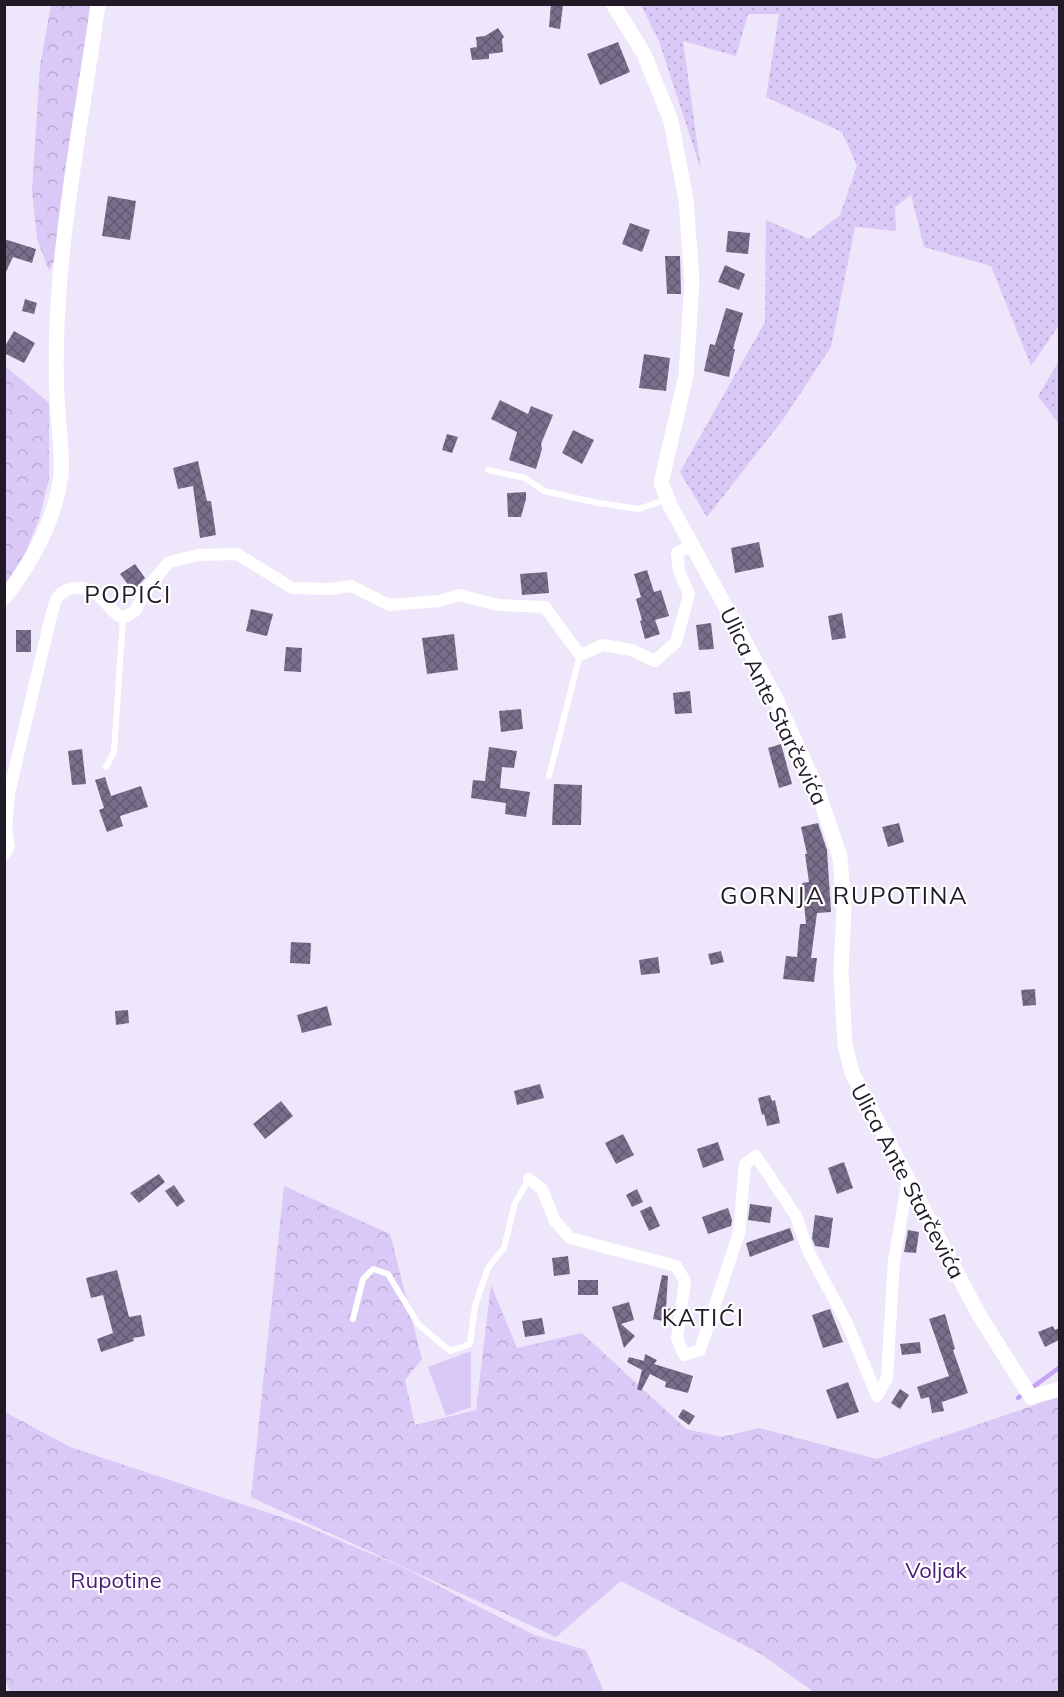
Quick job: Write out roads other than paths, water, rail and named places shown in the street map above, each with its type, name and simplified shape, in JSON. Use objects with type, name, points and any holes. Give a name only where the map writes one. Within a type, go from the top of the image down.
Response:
[{"type":"street","points":[[4,598],[25,570],[41,540],[52,513],[61,474],[57,395],[57,300],[66,208],[98,4]]},
{"type":"street","name":"Ulica Ante Starčevića","points":[[613,4],[644,54],[671,121],[686,200],[692,281],[686,376],[662,483],[692,545],[775,697],[817,789],[840,857],[843,908],[841,972],[845,1044],[852,1073],[939,1242],[979,1315],[1022,1384],[1031,1397],[1059,1389]]},
{"type":"street","points":[[4,855],[9,846],[6,831],[9,793],[51,616],[58,597],[72,588],[90,589],[114,614],[123,618],[135,611],[147,588],[169,562],[198,555],[237,554],[292,588],[331,589],[351,586],[389,605],[439,601],[459,595],[500,605],[545,607],[580,655],[603,645],[631,650],[656,661],[676,642],[689,594],[679,571],[677,553],[692,545]]},
{"type":"street","points":[[529,1179],[542,1189],[555,1221],[570,1238],[676,1266],[685,1281],[677,1338],[684,1355],[700,1350],[740,1233],[746,1164],[756,1156],[796,1215],[808,1251],[847,1323],[877,1396],[887,1378],[894,1261],[908,1179]]},
{"type":"lane","points":[[488,470],[525,478],[544,491],[598,503],[639,509],[668,499]]},
{"type":"lane","points":[[106,767],[114,752],[123,618]]},
{"type":"lane","points":[[549,776],[580,655]]},
{"type":"lane","points":[[352,1319],[363,1279],[373,1269],[388,1274],[418,1324],[450,1351],[470,1344],[475,1306],[488,1268],[504,1248],[515,1203],[529,1179]]},
{"type":"waterway","points":[[1018,1398],[1060,1367]]},
{"type":"district","name":"POPIĆI","points":[[128,594]]},
{"type":"district","name":"GORNJA RUPOTINA","points":[[844,895]]},
{"type":"district","name":"KATIĆI","points":[[703,1317]]},
{"type":"park label","name":"Voljak","points":[[936,1570]]},
{"type":"park label","name":"Rupotine","points":[[116,1580]]}]
